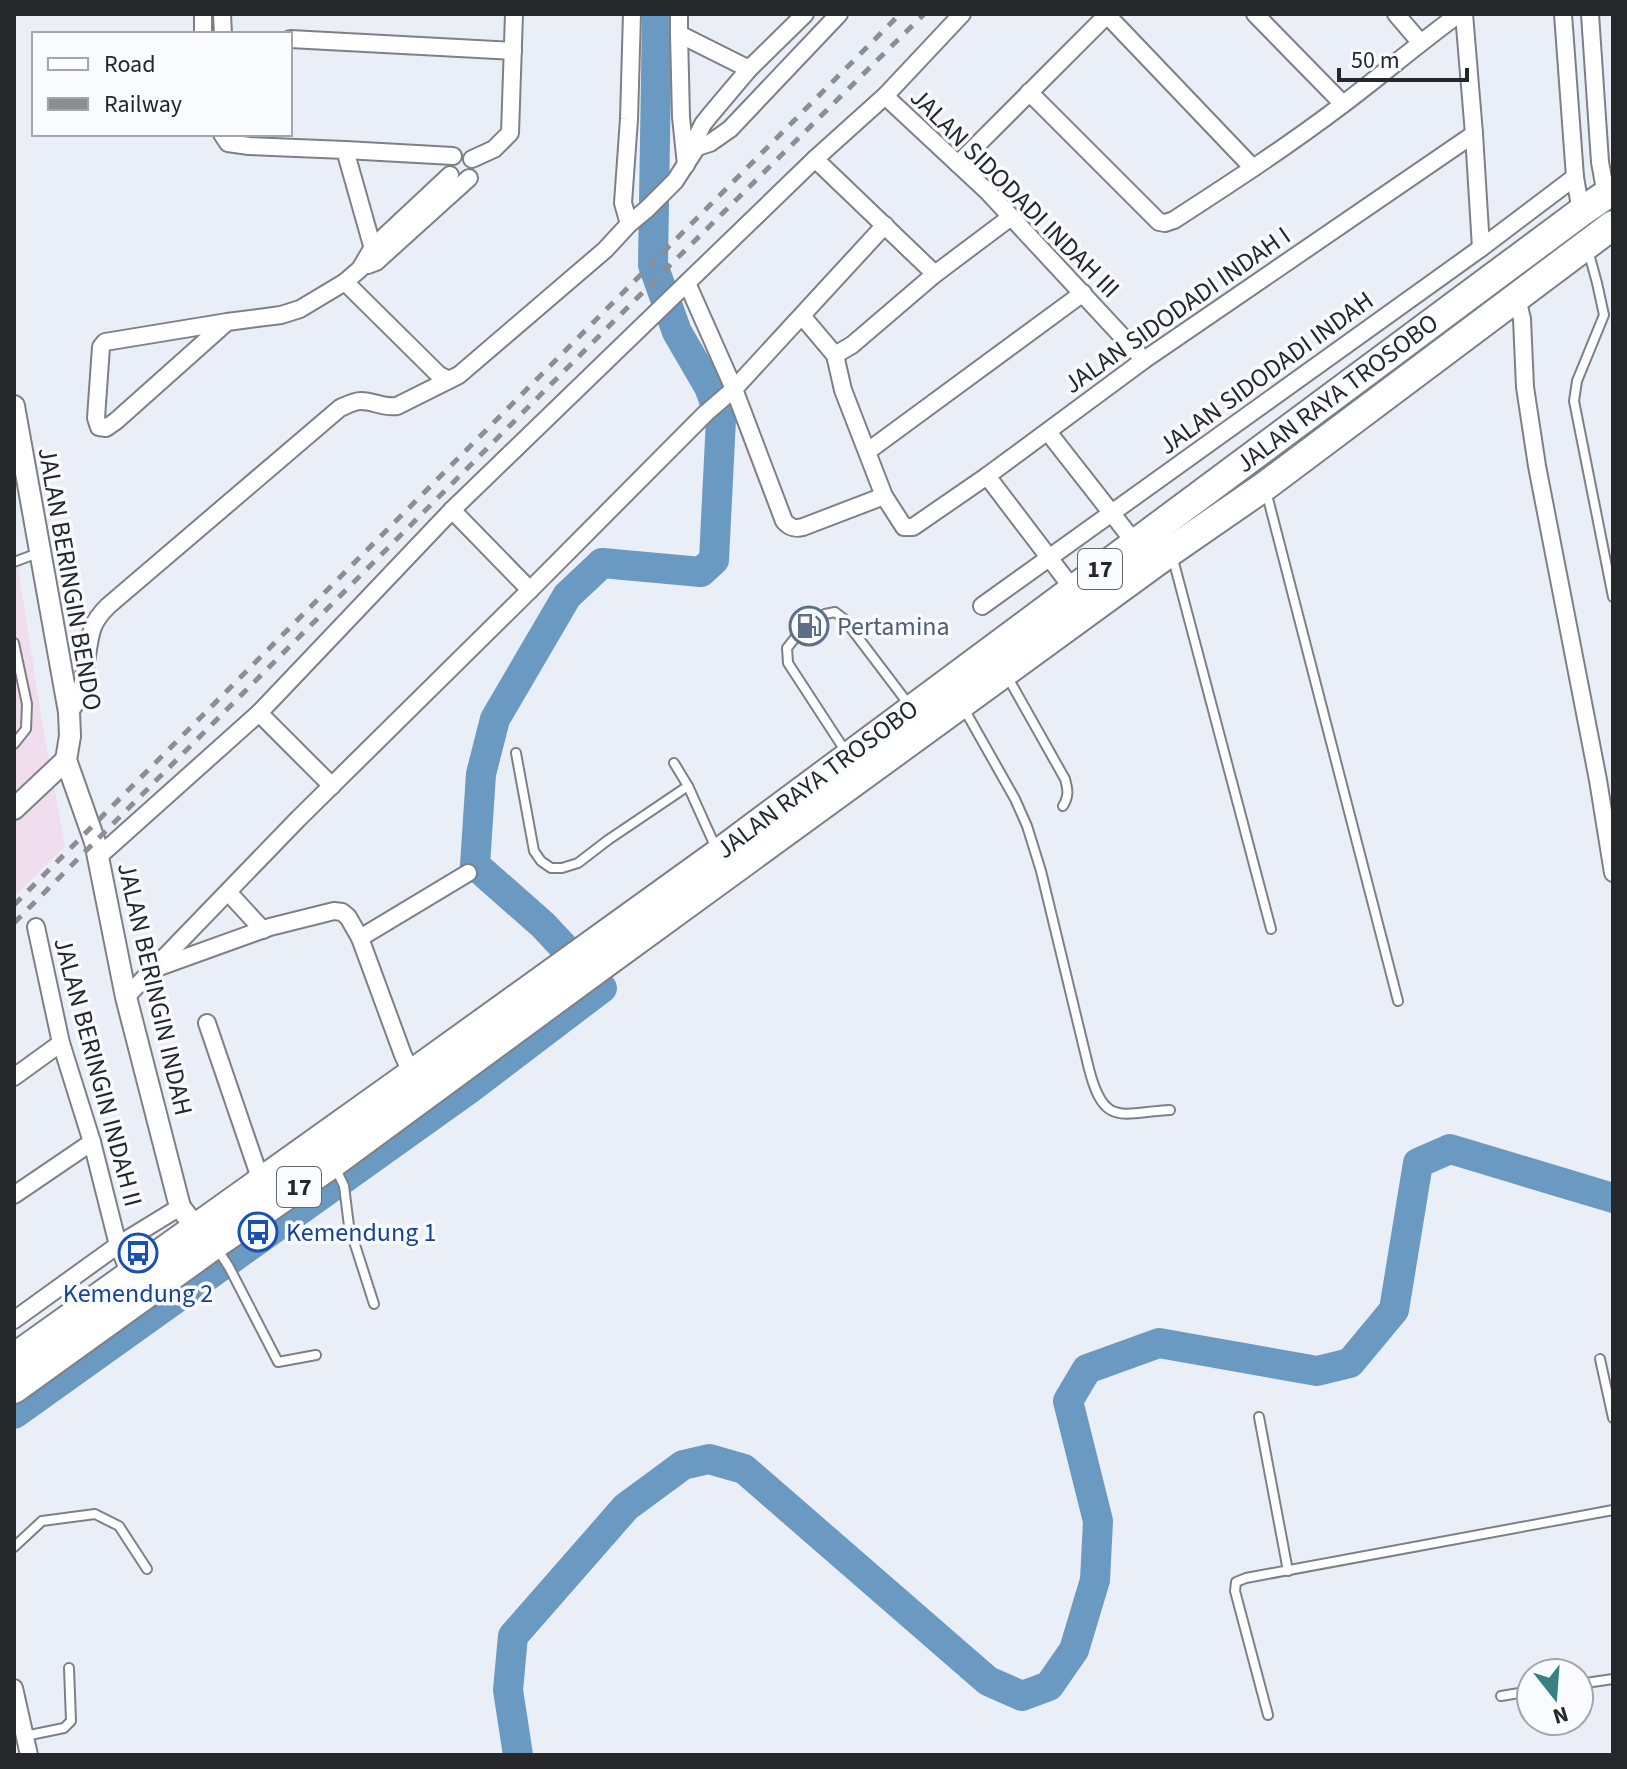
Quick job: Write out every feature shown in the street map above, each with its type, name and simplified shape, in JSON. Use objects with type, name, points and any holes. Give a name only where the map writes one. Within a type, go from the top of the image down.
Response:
[{"type":"highway","name":"JALAN RAYA TROSOBO","points":[[14,1358],[130,1274],[208,1240],[338,1173],[719,853],[1610,193]]},
{"type":"highway","name":"JALAN RAYA TROSOBO","points":[[14,1389],[208,1240],[261,1181],[412,1074],[584,964],[962,704],[1265,486],[1613,225]]},
{"type":"street","points":[[472,159],[494,149],[510,133],[514,14]]},
{"type":"street","points":[[629,224],[623,203],[632,14]]},
{"type":"street","points":[[679,14],[681,117],[686,165]]},
{"type":"street","points":[[69,712],[77,701],[92,628],[108,606],[340,408],[363,401],[385,407],[397,406],[459,375],[605,250],[675,181],[697,147],[697,136],[703,124],[749,69],[805,14]]},
{"type":"street","points":[[697,147],[710,143],[730,129],[839,14]]},
{"type":"street","points":[[98,857],[259,713],[452,510],[815,159],[885,96],[962,14]]},
{"type":"street","points":[[958,164],[1107,14],[1253,168]]},
{"type":"street","points":[[1255,14],[1343,104]]},
{"type":"street","points":[[1396,14],[1420,42]]},
{"type":"street","points":[[1029,92],[1162,223],[1174,220],[1253,168],[1461,14],[1474,134],[1481,248]]},
{"type":"street","points":[[1563,14],[1575,177],[1581,212]]},
{"type":"street","points":[[1590,14],[1610,193]]},
{"type":"street","points":[[679,34],[749,69]]},
{"type":"street","points":[[1564,40],[1591,35]]},
{"type":"street","points":[[292,39],[513,51]]},
{"type":"street","points":[[733,87],[753,103]]},
{"type":"street","name":"JALAN SIDODADI INDAH III","points":[[885,96],[1011,217],[1144,360]]},
{"type":"street","name":"JALAN SIDODADI INDAH I","points":[[884,496],[904,527],[915,526],[1144,360],[1474,134]]},
{"type":"street","points":[[223,136],[228,143],[249,146],[453,156],[464,153],[472,159],[475,169],[469,178],[374,254]]},
{"type":"street","points":[[345,150],[374,254]]},
{"type":"street","points":[[453,156],[447,165],[450,175],[459,181],[469,178]]},
{"type":"street","points":[[815,159],[935,274]]},
{"type":"street","points":[[227,322],[116,421],[106,428],[99,427],[96,418],[101,347],[105,342],[227,322],[281,315],[300,309],[345,282],[360,269],[450,175]]},
{"type":"street","name":"JALAN SIDODADI INDAH","points":[[982,606],[1481,248],[1575,177]]},
{"type":"street","points":[[835,355],[852,345],[935,274],[1011,217]]},
{"type":"street","points":[[126,997],[332,786],[706,413],[734,389],[885,225]]},
{"type":"street","points":[[345,282],[439,375],[449,380]]},
{"type":"street","points":[[687,283],[734,389],[784,521],[788,526],[797,528],[884,496],[843,390],[835,355],[802,316]]},
{"type":"street","points":[[868,451],[1083,293]]},
{"type":"street","points":[[1517,298],[1522,319],[1525,387],[1537,466],[1605,778],[1613,873]]},
{"type":"street","name":"JALAN BERINGIN BENDO","points":[[14,406],[21,486],[39,553],[69,712],[70,736],[66,760]]},
{"type":"street","points":[[1048,432],[1135,543]]},
{"type":"street","points":[[987,476],[1073,589]]},
{"type":"street","points":[[452,510],[530,590]]},
{"type":"street","points":[[259,713],[332,786]]},
{"type":"street","points":[[14,809],[66,760]]},
{"type":"street","name":"JALAN BERINGIN INDAH","points":[[66,760],[98,857],[126,997],[208,1240]]},
{"type":"street","points":[[360,938],[468,873]]},
{"type":"street","points":[[228,892],[263,930]]},
{"type":"street","points":[[154,969],[263,930],[334,911],[342,912],[360,938],[412,1074]]},
{"type":"street","name":"JALAN BERINGIN INDAH II","points":[[36,927],[61,1043],[92,1142],[118,1245],[130,1274]]},
{"type":"street","points":[[207,1023],[261,1181]]},
{"type":"street","points":[[14,1077],[61,1043]]},
{"type":"street","points":[[14,1195],[92,1142]]},
{"type":"street","points":[[14,1320],[118,1245],[208,1240]]},
{"type":"street","points":[[14,1688],[29,1755]]},
{"type":"lane","points":[[1587,245],[1604,315],[1577,381],[1574,401],[1613,597]]},
{"type":"lane","points":[[1265,486],[1398,1001]]},
{"type":"lane","points":[[1171,551],[1271,929]]},
{"type":"lane","points":[[14,562],[39,553]]},
{"type":"lane","points":[[825,614],[835,612],[844,619],[912,708]]},
{"type":"lane","points":[[799,633],[787,648],[788,663],[849,756]]},
{"type":"lane","points":[[14,643],[27,704],[26,729],[14,744]]},
{"type":"lane","points":[[1006,672],[1065,779],[1068,790],[1063,806]]},
{"type":"lane","points":[[962,704],[1015,799],[1031,839],[1089,1069],[1100,1100],[1108,1110],[1118,1113],[1170,1110]]},
{"type":"lane","points":[[516,753],[534,851],[551,868],[578,863],[688,786]]},
{"type":"lane","points":[[674,763],[719,853]]},
{"type":"lane","points":[[338,1173],[349,1226],[374,1304]]},
{"type":"lane","points":[[208,1240],[278,1362],[316,1355]]},
{"type":"lane","points":[[1600,1359],[1613,1418]]},
{"type":"lane","points":[[1259,1417],[1288,1571]]},
{"type":"lane","points":[[1268,1715],[1235,1587],[1241,1579],[1613,1510]]},
{"type":"lane","points":[[14,1547],[42,1521],[95,1514],[119,1526],[147,1569]]},
{"type":"lane","points":[[25,1736],[64,1728],[71,1721],[69,1668]]},
{"type":"lane","points":[[1501,1696],[1515,1694]]},
{"type":"shaded area","points":[[14,543],[65,846],[14,897]]},
{"type":"waterway","points":[[14,1414],[469,1089],[602,988],[543,925],[475,865],[481,774],[495,719],[567,596],[602,563],[701,572],[714,560],[721,419],[709,387],[677,332],[653,265],[657,14]]},
{"type":"waterway","points":[[518,1755],[508,1690],[513,1636],[626,1507],[683,1465],[709,1459],[744,1469],[988,1681],[1022,1696],[1049,1686],[1074,1650],[1095,1580],[1098,1521],[1068,1401],[1087,1369],[1159,1343],[1317,1371],[1350,1363],[1394,1310],[1418,1163],[1450,1149],[1613,1198]]},
{"type":"railway","points":[[14,905],[900,14]]},
{"type":"railway","points":[[14,923],[924,14]]},
{"type":"place","name":"Pertamina","points":[[809,626]]},
{"type":"place","name":"Kemendung 1","points":[[258,1232]]},
{"type":"place","name":"Kemendung 2","points":[[138,1253]]}]
